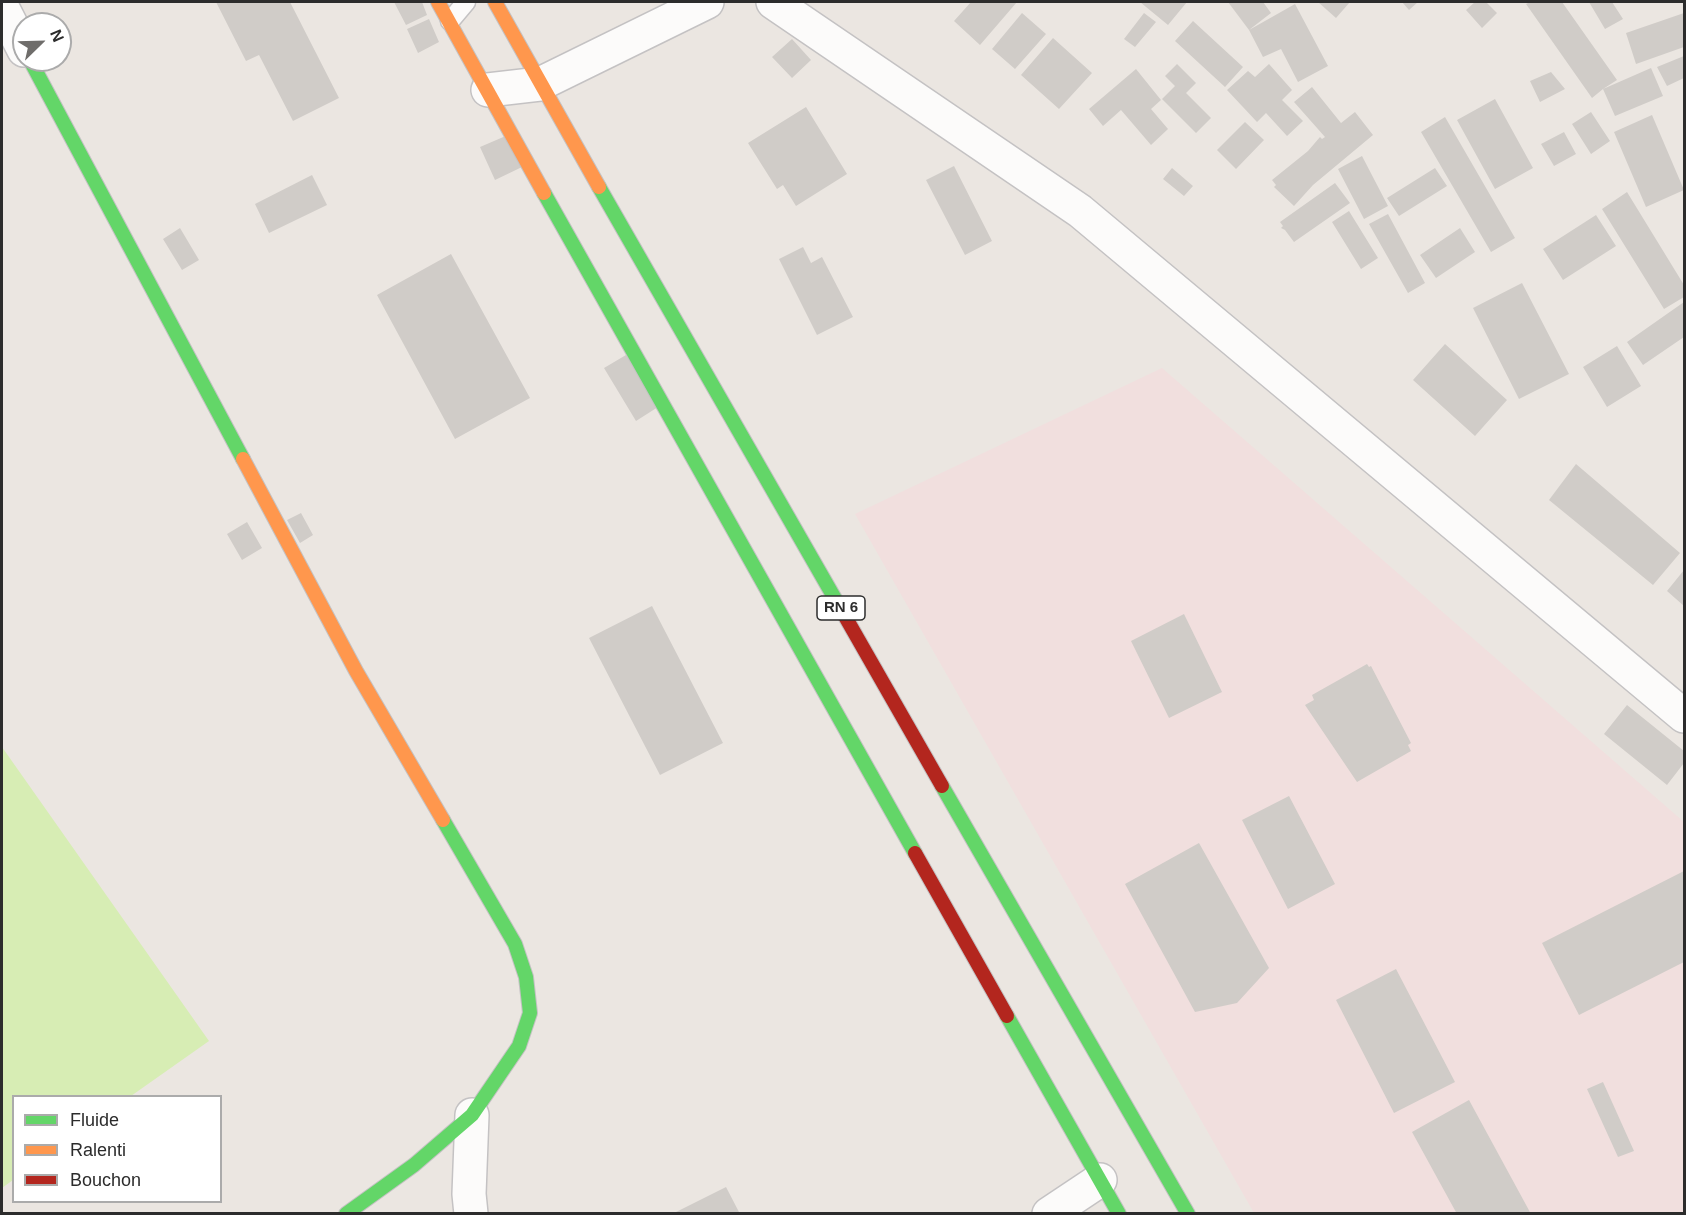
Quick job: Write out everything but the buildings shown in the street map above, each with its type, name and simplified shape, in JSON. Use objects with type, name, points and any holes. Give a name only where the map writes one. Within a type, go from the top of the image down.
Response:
[{"type":"main road","points":[[438,2],[680,437],[1119,1214]]},
{"type":"main road","name":"RN 6","points":[[495,2],[1188,1214]]},
{"type":"main road","points":[[36,72],[356,671],[515,944],[526,977],[530,1013],[519,1046],[472,1115],[414,1165],[346,1214]]},
{"type":"street","points":[[488,90],[540,84],[707,2]]},
{"type":"street","points":[[773,2],[1080,211],[1679,700]]},
{"type":"street","points":[[2,8],[12,27]]},
{"type":"street","points":[[471,1214],[469,1194],[472,1115]]},
{"type":"street","points":[[1049,1214],[1100,1180]]},
{"type":"lane","points":[[450,21],[466,2]]},
{"type":"shaded area","points":[[1162,368],[1684,822],[1684,1213],[1254,1213],[855,514]]},
{"type":"green space","points":[[2,747],[209,1041],[132,1095],[12,1095],[12,1181],[2,1188]]},
{"type":"traffic: fast","points":[[36,72],[243,459]]},
{"type":"traffic: fast","points":[[599,187],[842,611]]},
{"type":"traffic: fast","points":[[544,193],[915,853]]},
{"type":"traffic: fast","points":[[942,786],[1188,1214]]},
{"type":"traffic: fast","points":[[346,1214],[414,1165],[472,1115],[519,1046],[530,1013],[526,977],[515,944],[443,820]]},
{"type":"traffic: fast","points":[[1007,1016],[1119,1214]]},
{"type":"traffic: slow","points":[[438,2],[544,193]]},
{"type":"traffic: slow","points":[[495,2],[599,187]]},
{"type":"traffic: slow","points":[[243,459],[356,671],[443,820]]},
{"type":"traffic: jam","points":[[842,611],[942,786]]},
{"type":"traffic: jam","points":[[915,853],[1007,1016]]}]
